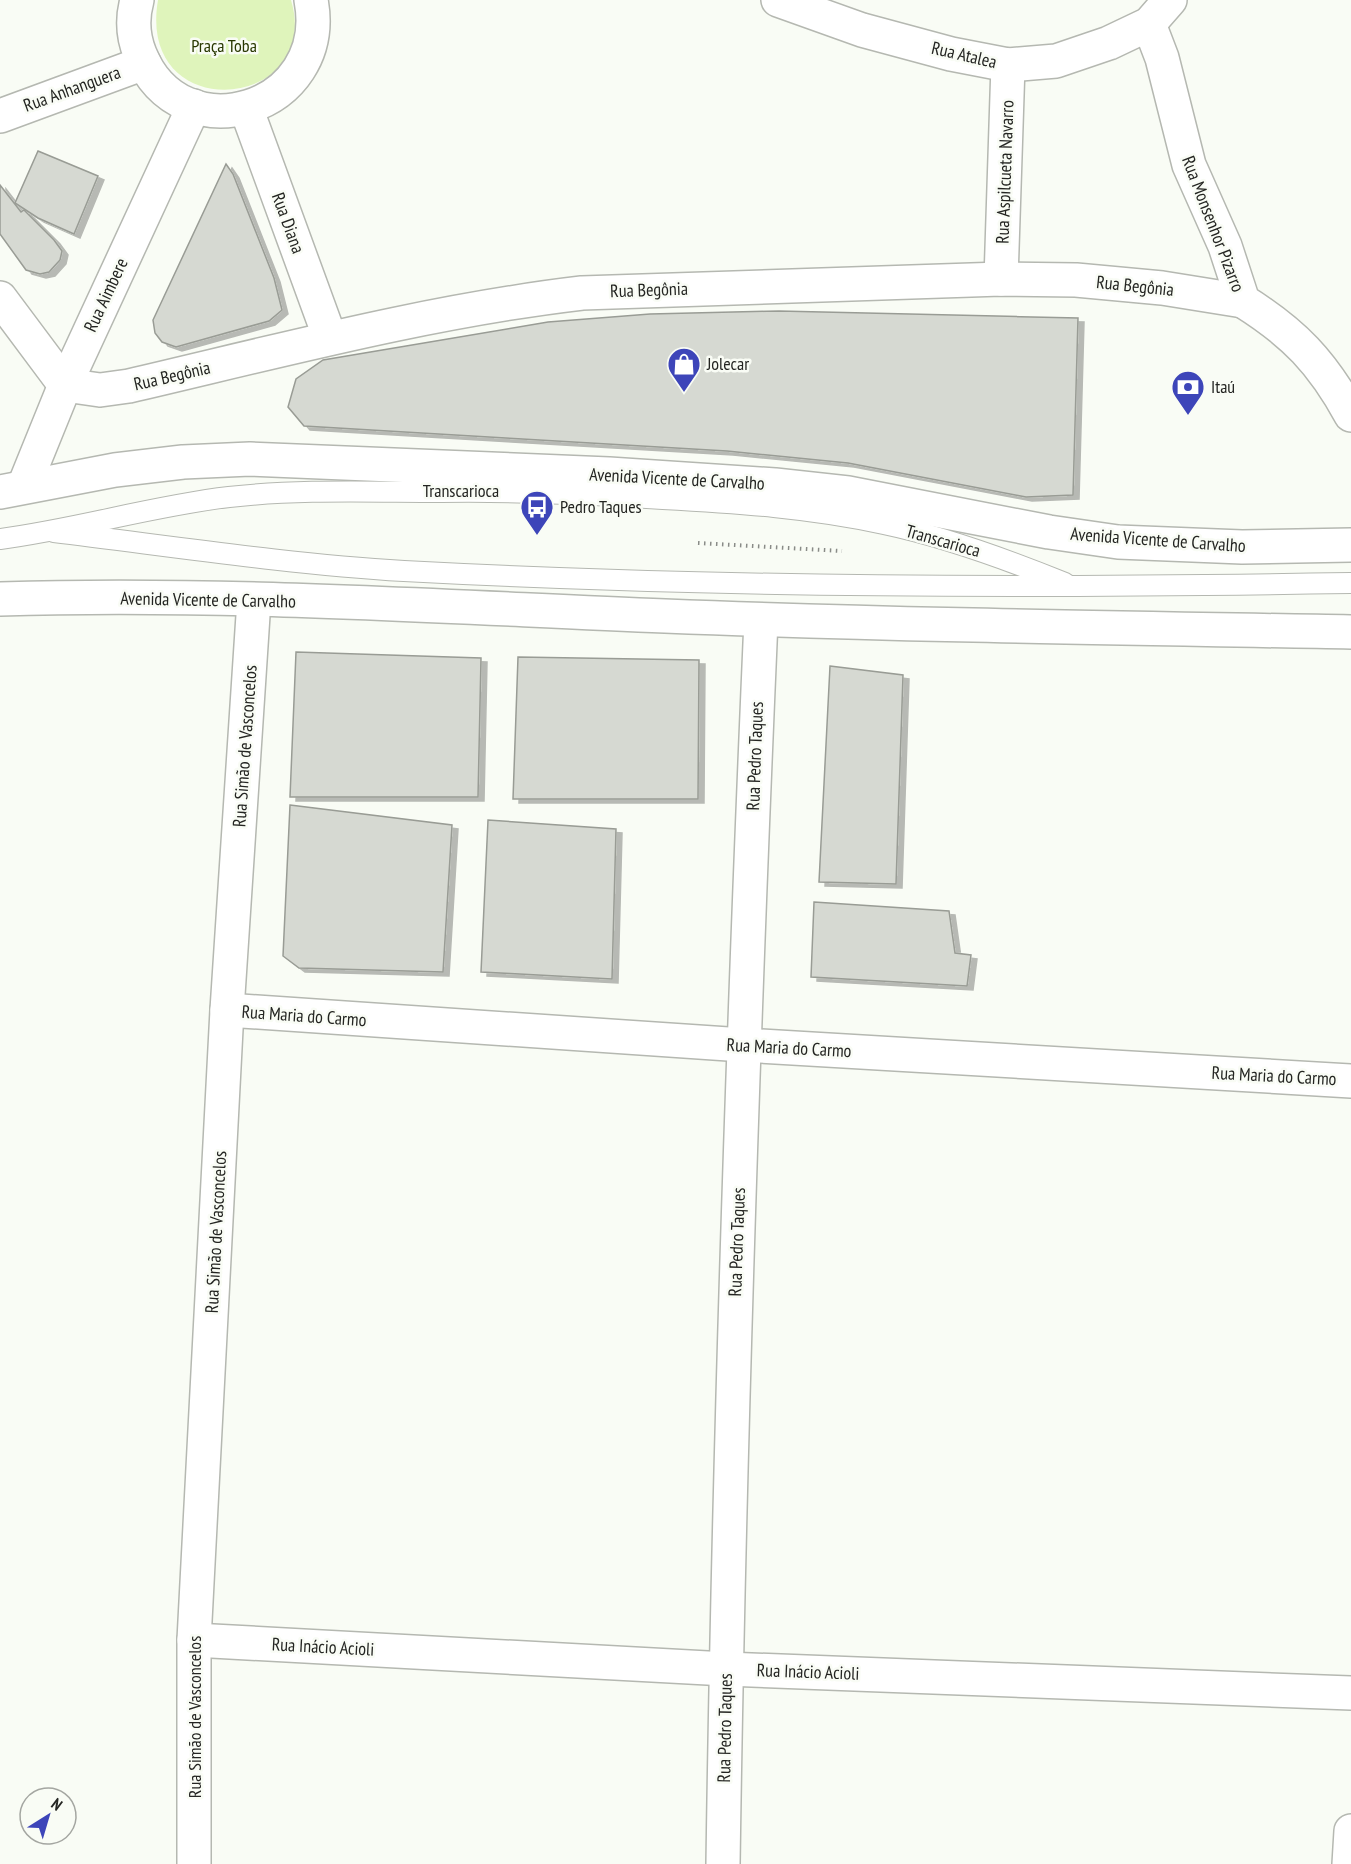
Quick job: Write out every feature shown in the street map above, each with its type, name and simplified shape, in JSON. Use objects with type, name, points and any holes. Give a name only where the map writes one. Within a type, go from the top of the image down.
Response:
[{"type":"street","points":[[136,0],[135,35],[144,63],[165,89],[194,106],[220,111],[246,108],[272,97],[283,89],[301,67],[311,41],[313,13],[311,0]]},
{"type":"street","name":"Rua Atalea","points":[[778,0],[862,30],[951,54],[1008,65],[1056,61],[1109,43],[1160,12]]},
{"type":"street","name":"Rua Monsenhor Pizarro","points":[[1160,12],[1162,58],[1189,165],[1225,246],[1243,301],[1275,321],[1303,345],[1339,393],[1351,415]]},
{"type":"street","name":"Rua Anhanguera","points":[[0,116],[144,63]]},
{"type":"street","name":"Rua Aspilcueta Navarro","points":[[1001,279],[1008,65]]},
{"type":"street","name":"Rua Aimbere","points":[[12,489],[65,385],[194,106]]},
{"type":"street","name":"Rua Diana","points":[[246,108],[330,338]]},
{"type":"street","name":"Rua Begônia","points":[[65,385],[100,390],[129,386],[330,338],[513,302],[582,293],[1001,279],[1076,280],[1162,288],[1243,301]]},
{"type":"street","points":[[0,298],[65,385]]},
{"type":"street","name":"Avenida Vicente de Carvalho","points":[[12,489],[115,470],[183,462],[250,459],[609,474],[775,485],[848,493],[1048,532],[1118,542],[1242,547],[1351,545]]},
{"type":"street","name":"Avenida Vicente de Carvalho","points":[[0,599],[66,597],[254,600],[761,620],[1351,633]]},
{"type":"street","name":"Rua Simão de Vasconcelos","points":[[194,1864],[194,1640],[227,1010],[254,600]]},
{"type":"street","name":"Rua Pedro Taques","points":[[723,1864],[743,1045],[761,620]]},
{"type":"street","name":"Rua Maria do Carmo","points":[[227,1010],[743,1045],[1351,1080]]},
{"type":"street","name":"Rua Inácio Acioli","points":[[194,1640],[726,1669],[1351,1693]]},
{"type":"street","points":[[1349,1864],[1351,1831]]},
{"type":"lane","name":"Transcarioca","points":[[0,539],[54,532],[167,507],[231,497],[315,492],[537,491],[810,511],[886,524],[1011,561],[1076,587]]},
{"type":"lane","name":"Transcarioca","points":[[54,532],[403,571],[768,584],[1076,587],[1351,583]]},
{"type":"path","points":[[698,543],[842,551]]},
{"type":"green space","name":"Praça Toba","points":[[158,0],[291,0],[294,37],[281,65],[258,83],[229,90],[199,86],[174,70],[159,41]]},
{"type":"building","points":[[38,151],[98,176],[74,234],[38,218],[15,203]]},
{"type":"building","points":[[226,164],[233,174],[274,278],[282,310],[269,321],[176,347],[162,342],[155,333],[153,320]]},
{"type":"building","points":[[0,185],[21,212],[24,210],[62,251],[60,260],[49,272],[40,274],[26,270],[0,234]]},
{"type":"building","name":"Jolecar","points":[[779,311],[1078,318],[1073,495],[1026,497],[848,463],[727,451],[304,426],[288,407],[296,379],[323,360],[548,322],[650,314]]},
{"type":"building","points":[[296,652],[481,658],[478,797],[290,797]]},
{"type":"building","points":[[518,657],[699,660],[698,799],[513,799]]},
{"type":"building","points":[[830,666],[903,675],[896,884],[819,882]]},
{"type":"building","points":[[290,805],[452,825],[443,972],[299,968],[283,956]]},
{"type":"building","points":[[488,820],[616,829],[612,979],[481,972]]},
{"type":"building","points":[[814,902],[949,911],[955,953],[971,955],[967,986],[811,977]]},
{"type":"place","name":"Jolecar","points":[[684,393]]},
{"type":"place","name":"Itaú","points":[[1188,416]]},
{"type":"place","name":"Pedro Taques","points":[[537,536]]}]
